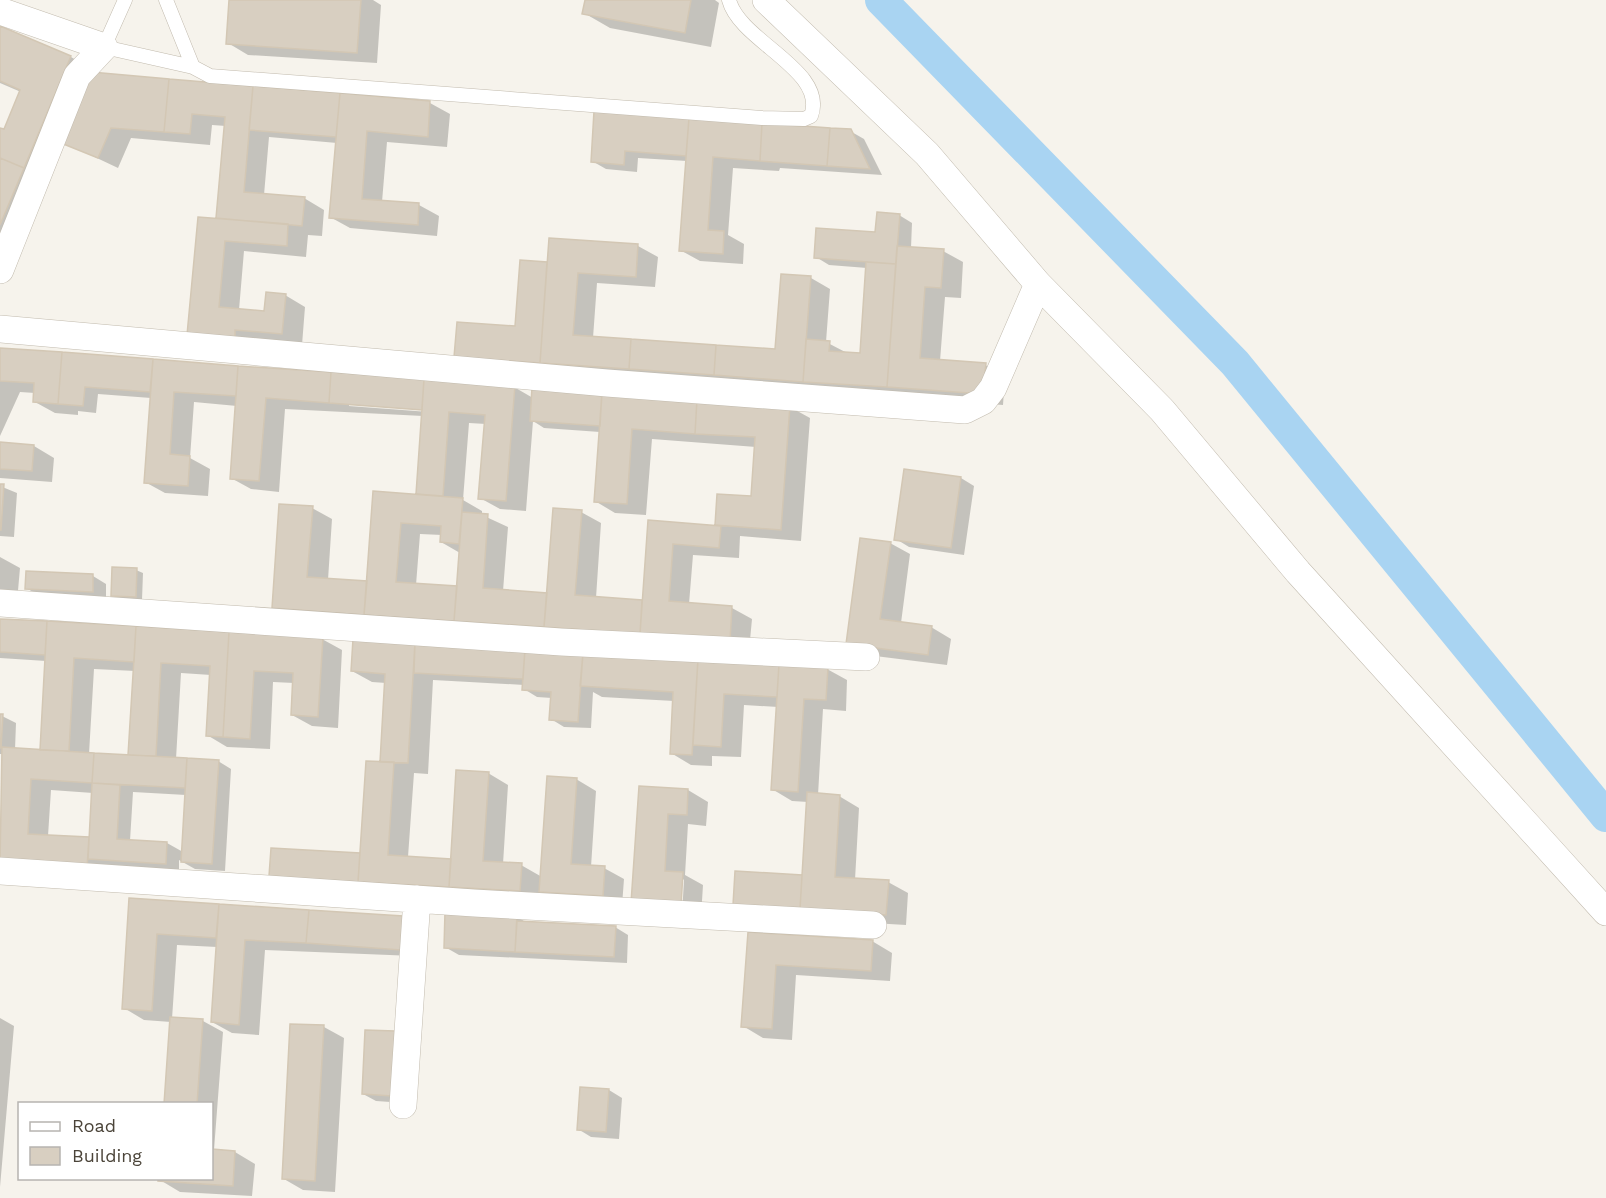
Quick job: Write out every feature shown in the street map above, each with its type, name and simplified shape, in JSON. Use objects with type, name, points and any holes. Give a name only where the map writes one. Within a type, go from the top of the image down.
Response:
[{"type":"street","points":[[766,0],[927,154],[1038,284],[1162,410],[1298,572],[1606,912]]},
{"type":"street","points":[[0,11],[104,47],[77,76],[0,270]]},
{"type":"street","points":[[0,330],[606,383],[965,410],[983,401],[993,388],[1038,284]]},
{"type":"street","points":[[0,603],[549,641],[866,657]]},
{"type":"street","points":[[0,871],[417,899],[873,925]]},
{"type":"street","points":[[403,1105],[417,899]]},
{"type":"lane","points":[[125,0],[104,47],[193,67],[210,76],[762,118],[808,118],[811,116],[814,102],[810,85],[745,24],[729,0]]},
{"type":"lane","points":[[166,0],[193,67]]},
{"type":"building","points":[[229,0],[361,0],[357,53],[226,44]]},
{"type":"building","points":[[585,0],[691,0],[685,33],[582,14]]},
{"type":"building","points":[[0,26],[71,56],[24,168],[0,158],[0,128],[4,129],[20,90],[0,81]]},
{"type":"building","points":[[91,72],[169,79],[164,132],[111,128],[98,158],[61,143]]},
{"type":"building","points":[[169,79],[253,86],[244,192],[305,197],[302,226],[216,218],[225,117],[192,114],[190,134],[164,132]]},
{"type":"building","points":[[253,86],[340,93],[336,137],[249,130]]},
{"type":"building","points":[[340,93],[430,101],[428,137],[367,131],[362,199],[419,203],[418,225],[329,218]]},
{"type":"building","points":[[594,111],[689,118],[686,156],[625,151],[624,165],[591,162]]},
{"type":"building","points":[[689,118],[762,123],[760,161],[713,157],[708,230],[724,231],[723,254],[679,251]]},
{"type":"building","points":[[762,123],[830,128],[827,166],[760,161]]},
{"type":"building","points":[[830,128],[851,129],[870,169],[827,166]]},
{"type":"building","points":[[0,158],[24,168],[0,225]]},
{"type":"building","points":[[877,212],[900,214],[896,264],[814,258],[816,228],[875,232]]},
{"type":"building","points":[[198,217],[288,224],[287,246],[225,241],[219,307],[264,311],[266,292],[286,294],[282,334],[235,330],[235,338],[187,335]]},
{"type":"building","points":[[549,238],[638,244],[636,277],[578,273],[573,335],[631,339],[629,369],[540,363]]},
{"type":"building","points":[[897,246],[944,249],[941,288],[925,287],[920,358],[986,363],[983,394],[887,387]]},
{"type":"building","points":[[520,260],[547,262],[540,363],[454,357],[457,322],[515,326]]},
{"type":"building","points":[[866,262],[896,264],[887,387],[803,382],[806,339],[830,341],[829,351],[860,353]]},
{"type":"building","points":[[781,274],[811,276],[803,382],[714,375],[716,345],[775,349]]},
{"type":"building","points":[[631,339],[716,345],[714,375],[629,369]]},
{"type":"building","points":[[0,348],[62,352],[58,404],[33,402],[34,383],[0,381]]},
{"type":"building","points":[[62,352],[153,359],[150,392],[85,387],[83,406],[58,404]]},
{"type":"building","points":[[153,359],[238,366],[236,396],[174,392],[170,454],[190,456],[188,486],[144,483]]},
{"type":"building","points":[[238,366],[331,372],[329,403],[266,398],[259,481],[230,479]]},
{"type":"building","points":[[331,372],[424,379],[422,410],[329,403]]},
{"type":"building","points":[[424,379],[515,385],[506,501],[478,499],[485,415],[449,412],[443,496],[416,494]]},
{"type":"building","points":[[532,387],[602,392],[600,426],[530,421]]},
{"type":"building","points":[[602,392],[697,399],[695,434],[632,429],[627,504],[594,502]]},
{"type":"building","points":[[697,399],[790,405],[781,530],[715,525],[717,494],[751,496],[755,437],[695,434]]},
{"type":"building","points":[[0,442],[34,445],[32,471],[0,469]]},
{"type":"building","points":[[904,469],[961,477],[951,548],[894,540]]},
{"type":"building","points":[[0,484],[4,484],[1,530],[0,530]]},
{"type":"building","points":[[373,491],[463,498],[459,544],[440,542],[441,526],[401,523],[396,582],[457,586],[454,621],[364,615]]},
{"type":"building","points":[[279,504],[313,506],[307,577],[367,581],[364,615],[272,608]]},
{"type":"building","points":[[553,508],[582,510],[575,595],[642,600],[640,634],[544,627]]},
{"type":"building","points":[[462,512],[488,514],[483,588],[547,593],[544,627],[454,621]]},
{"type":"building","points":[[648,520],[721,526],[719,548],[673,544],[669,601],[732,606],[730,641],[640,634]]},
{"type":"building","points":[[860,538],[891,542],[880,619],[932,626],[928,655],[846,644]]},
{"type":"building","points":[[112,567],[137,568],[136,597],[111,596]]},
{"type":"building","points":[[26,571],[93,574],[93,592],[25,589]]},
{"type":"building","points":[[0,619],[47,621],[45,655],[0,652]]},
{"type":"building","points":[[47,621],[136,626],[134,662],[74,658],[69,751],[40,750]]},
{"type":"building","points":[[136,626],[229,632],[223,737],[206,736],[210,666],[161,663],[156,756],[128,755]]},
{"type":"building","points":[[229,632],[323,637],[318,717],[291,715],[293,673],[254,671],[250,739],[223,737]]},
{"type":"building","points":[[353,639],[415,642],[408,763],[380,762],[385,674],[351,671]]},
{"type":"building","points":[[415,642],[525,649],[523,679],[414,673]]},
{"type":"building","points":[[525,649],[583,653],[578,722],[549,720],[551,692],[522,690]]},
{"type":"building","points":[[583,653],[698,659],[692,755],[670,754],[673,692],[580,686]]},
{"type":"building","points":[[698,659],[779,664],[777,697],[724,694],[721,747],[693,745]]},
{"type":"building","points":[[779,664],[828,667],[826,700],[804,699],[798,792],[771,790]]},
{"type":"building","points":[[0,714],[3,714],[1,748],[0,748]]},
{"type":"building","points":[[2,747],[94,753],[92,783],[31,779],[28,834],[89,837],[87,868],[0,863]]},
{"type":"building","points":[[94,753],[187,758],[185,788],[92,783]]},
{"type":"building","points":[[187,758],[219,760],[212,864],[181,862]]},
{"type":"building","points":[[366,761],[394,762],[388,855],[451,859],[449,887],[358,882]]},
{"type":"building","points":[[456,770],[489,772],[483,861],[522,863],[520,891],[449,887]]},
{"type":"building","points":[[547,776],[577,778],[571,864],[605,866],[603,896],[539,892]]},
{"type":"building","points":[[92,783],[120,785],[117,839],[167,842],[166,864],[88,859]]},
{"type":"building","points":[[639,786],[688,789],[687,815],[668,814],[665,871],[683,872],[681,906],[631,903]]},
{"type":"building","points":[[807,792],[840,795],[835,877],[889,880],[886,915],[800,909]]},
{"type":"building","points":[[271,848],[360,853],[358,882],[269,876]]},
{"type":"building","points":[[735,871],[802,875],[800,909],[733,905]]},
{"type":"building","points":[[129,898],[219,904],[216,938],[157,934],[152,1011],[122,1009]]},
{"type":"building","points":[[219,904],[309,910],[306,943],[245,940],[239,1025],[211,1022]]},
{"type":"building","points":[[309,910],[403,916],[401,950],[306,943]]},
{"type":"building","points":[[445,911],[517,915],[515,952],[444,948]]},
{"type":"building","points":[[517,921],[616,926],[614,957],[515,952]]},
{"type":"building","points":[[748,932],[873,940],[871,971],[776,965],[772,1029],[741,1027]]},
{"type":"building","points":[[170,1017],[203,1019],[197,1102],[164,1102]]},
{"type":"building","points":[[290,1024],[324,1025],[315,1181],[282,1179]]},
{"type":"building","points":[[365,1030],[395,1031],[392,1096],[362,1094]]},
{"type":"building","points":[[580,1087],[609,1089],[606,1132],[577,1130]]},
{"type":"building","points":[[213,1149],[235,1151],[233,1186],[158,1181],[213,1180]]},
{"type":"waterway","points":[[881,0],[1235,363],[1606,816]]}]
